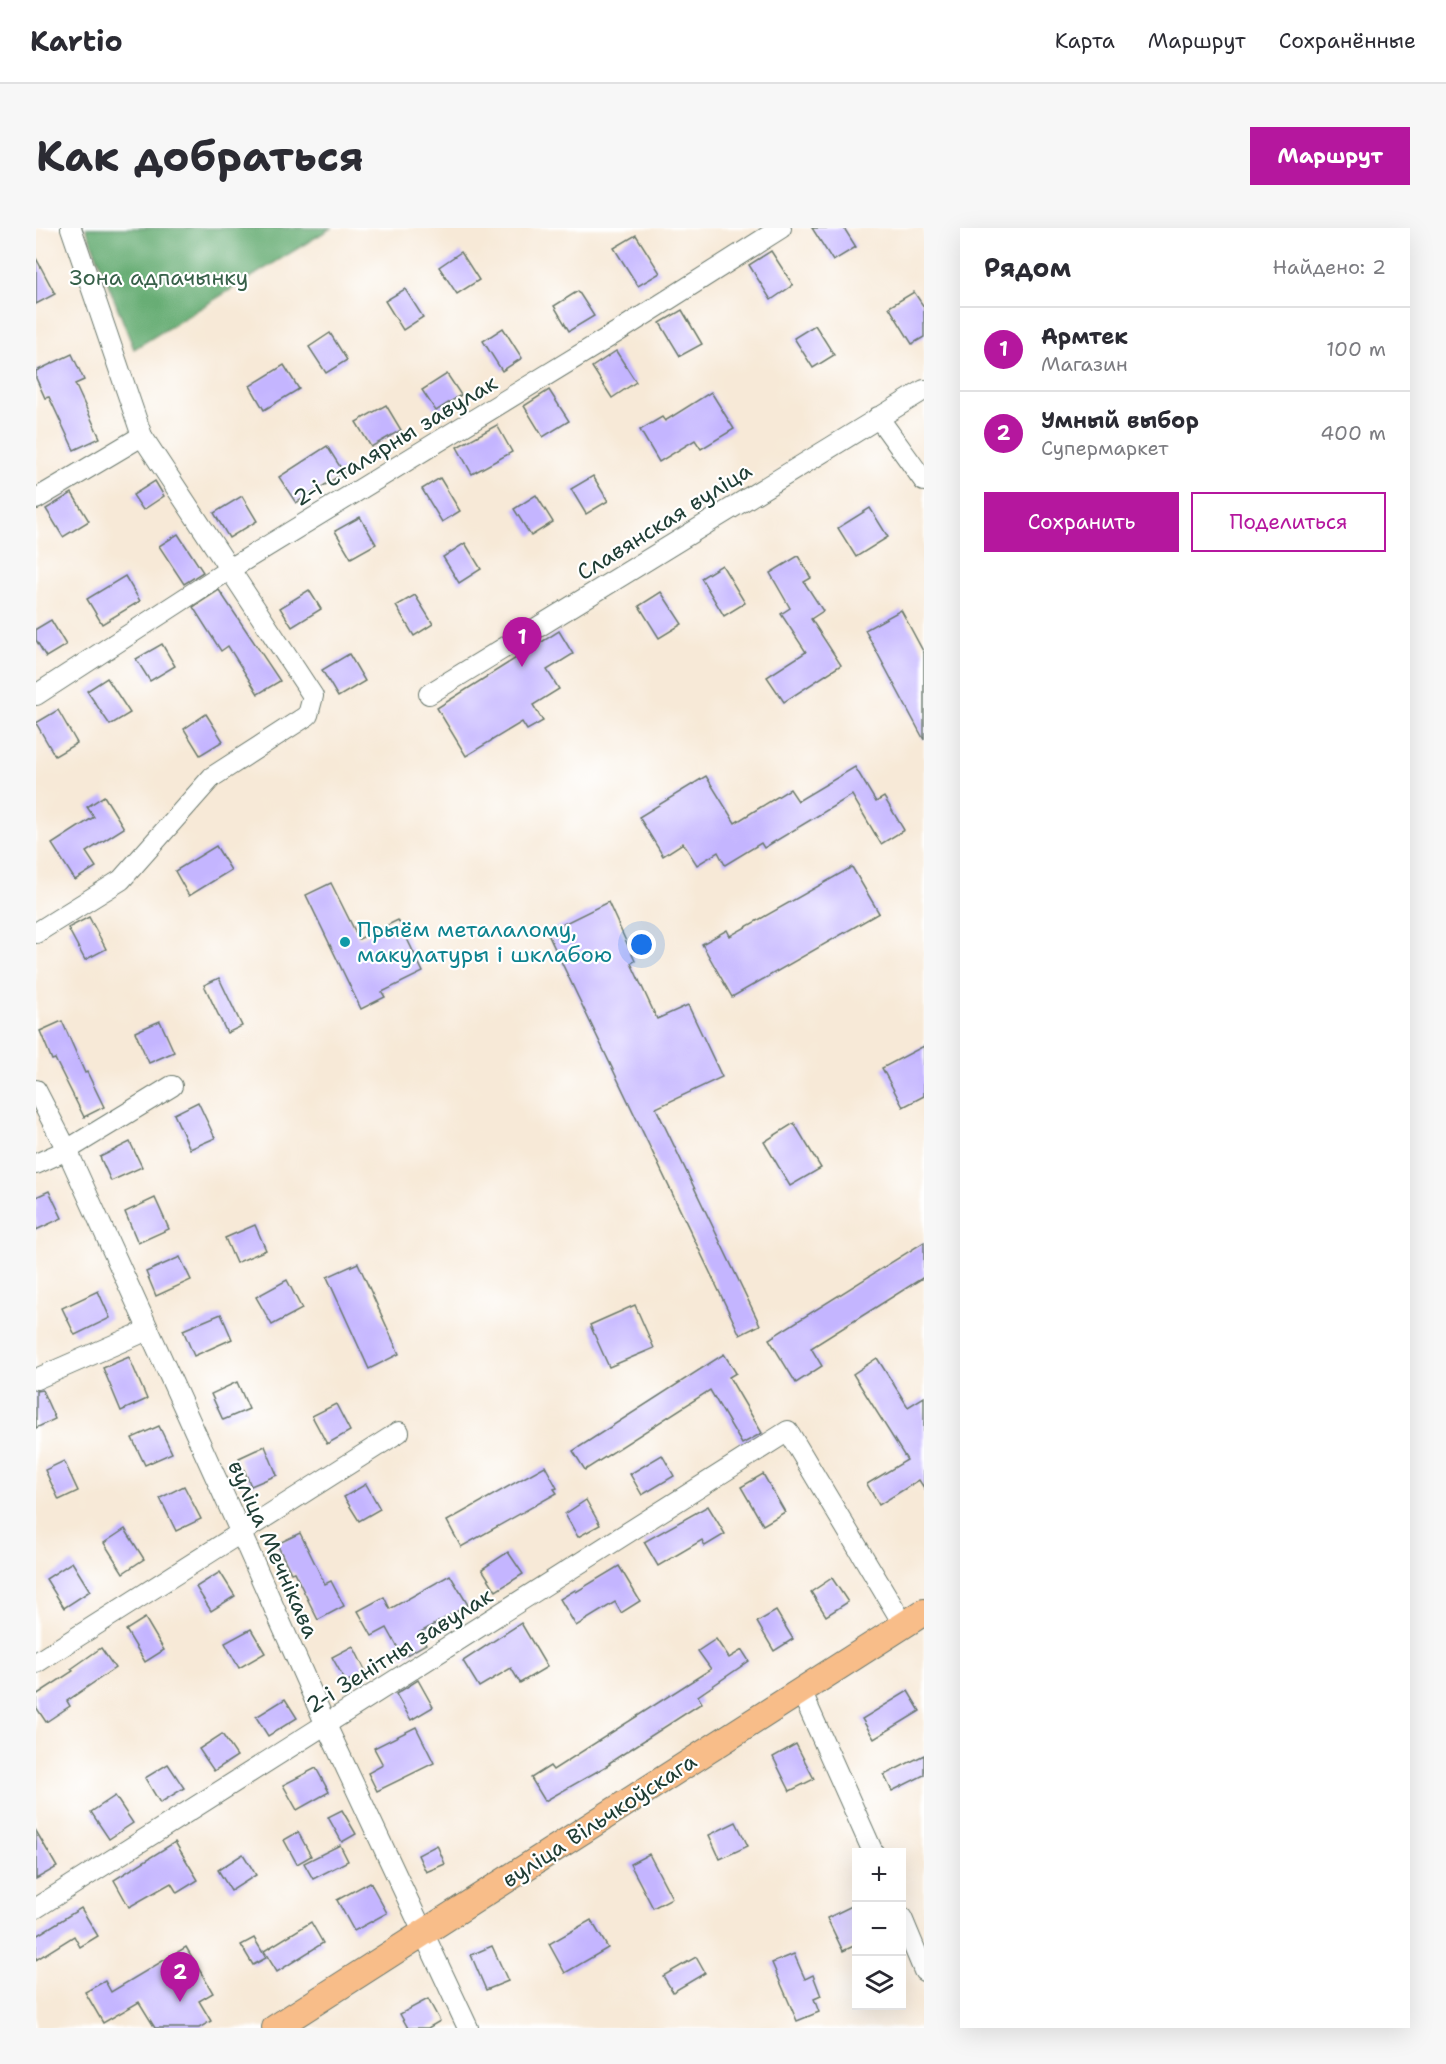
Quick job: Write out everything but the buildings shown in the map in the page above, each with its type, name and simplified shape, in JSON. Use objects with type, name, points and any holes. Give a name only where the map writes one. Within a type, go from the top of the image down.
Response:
[{"type":"main road","name":"вуліца Вільчкоўскага","points":[[274,2028],[914,1618]]},
{"type":"street","points":[[36,933],[121,880],[212,777],[308,715],[313,696],[142,436],[71,228]]},
{"type":"street","name":"2-і Сталярны завулак","points":[[36,695],[230,568],[622,329],[780,228]]},
{"type":"street","name":"Славянская вуліца","points":[[429,693],[924,390]]},
{"type":"street","points":[[878,417],[924,481]]},
{"type":"street","points":[[36,499],[142,436]]},
{"type":"street","points":[[36,1164],[67,1150],[171,1086]]},
{"type":"street","name":"вуліца Мечнікава","points":[[36,1090],[67,1150],[326,1725],[468,2028]]},
{"type":"street","points":[[36,1379],[148,1330]]},
{"type":"street","name":"2-і Зенітны завулак","points":[[36,1908],[788,1431],[914,1618]]},
{"type":"street","points":[[36,1663],[240,1531],[399,1432]]},
{"type":"street","points":[[801,1691],[871,1848]]},
{"type":"street","points":[[906,1928],[924,1971]]},
{"type":"green space","name":"Зона адпачынку","points":[[86,228],[331,228],[134,349]]},
{"type":"place","name":"Армтек","points":[[522,667]]},
{"type":"place","name":"Прыём металалому, макулатуры і шклабою","points":[[345,942]]},
{"type":"place","name":"Умный выбор","points":[[180,2002]]}]
